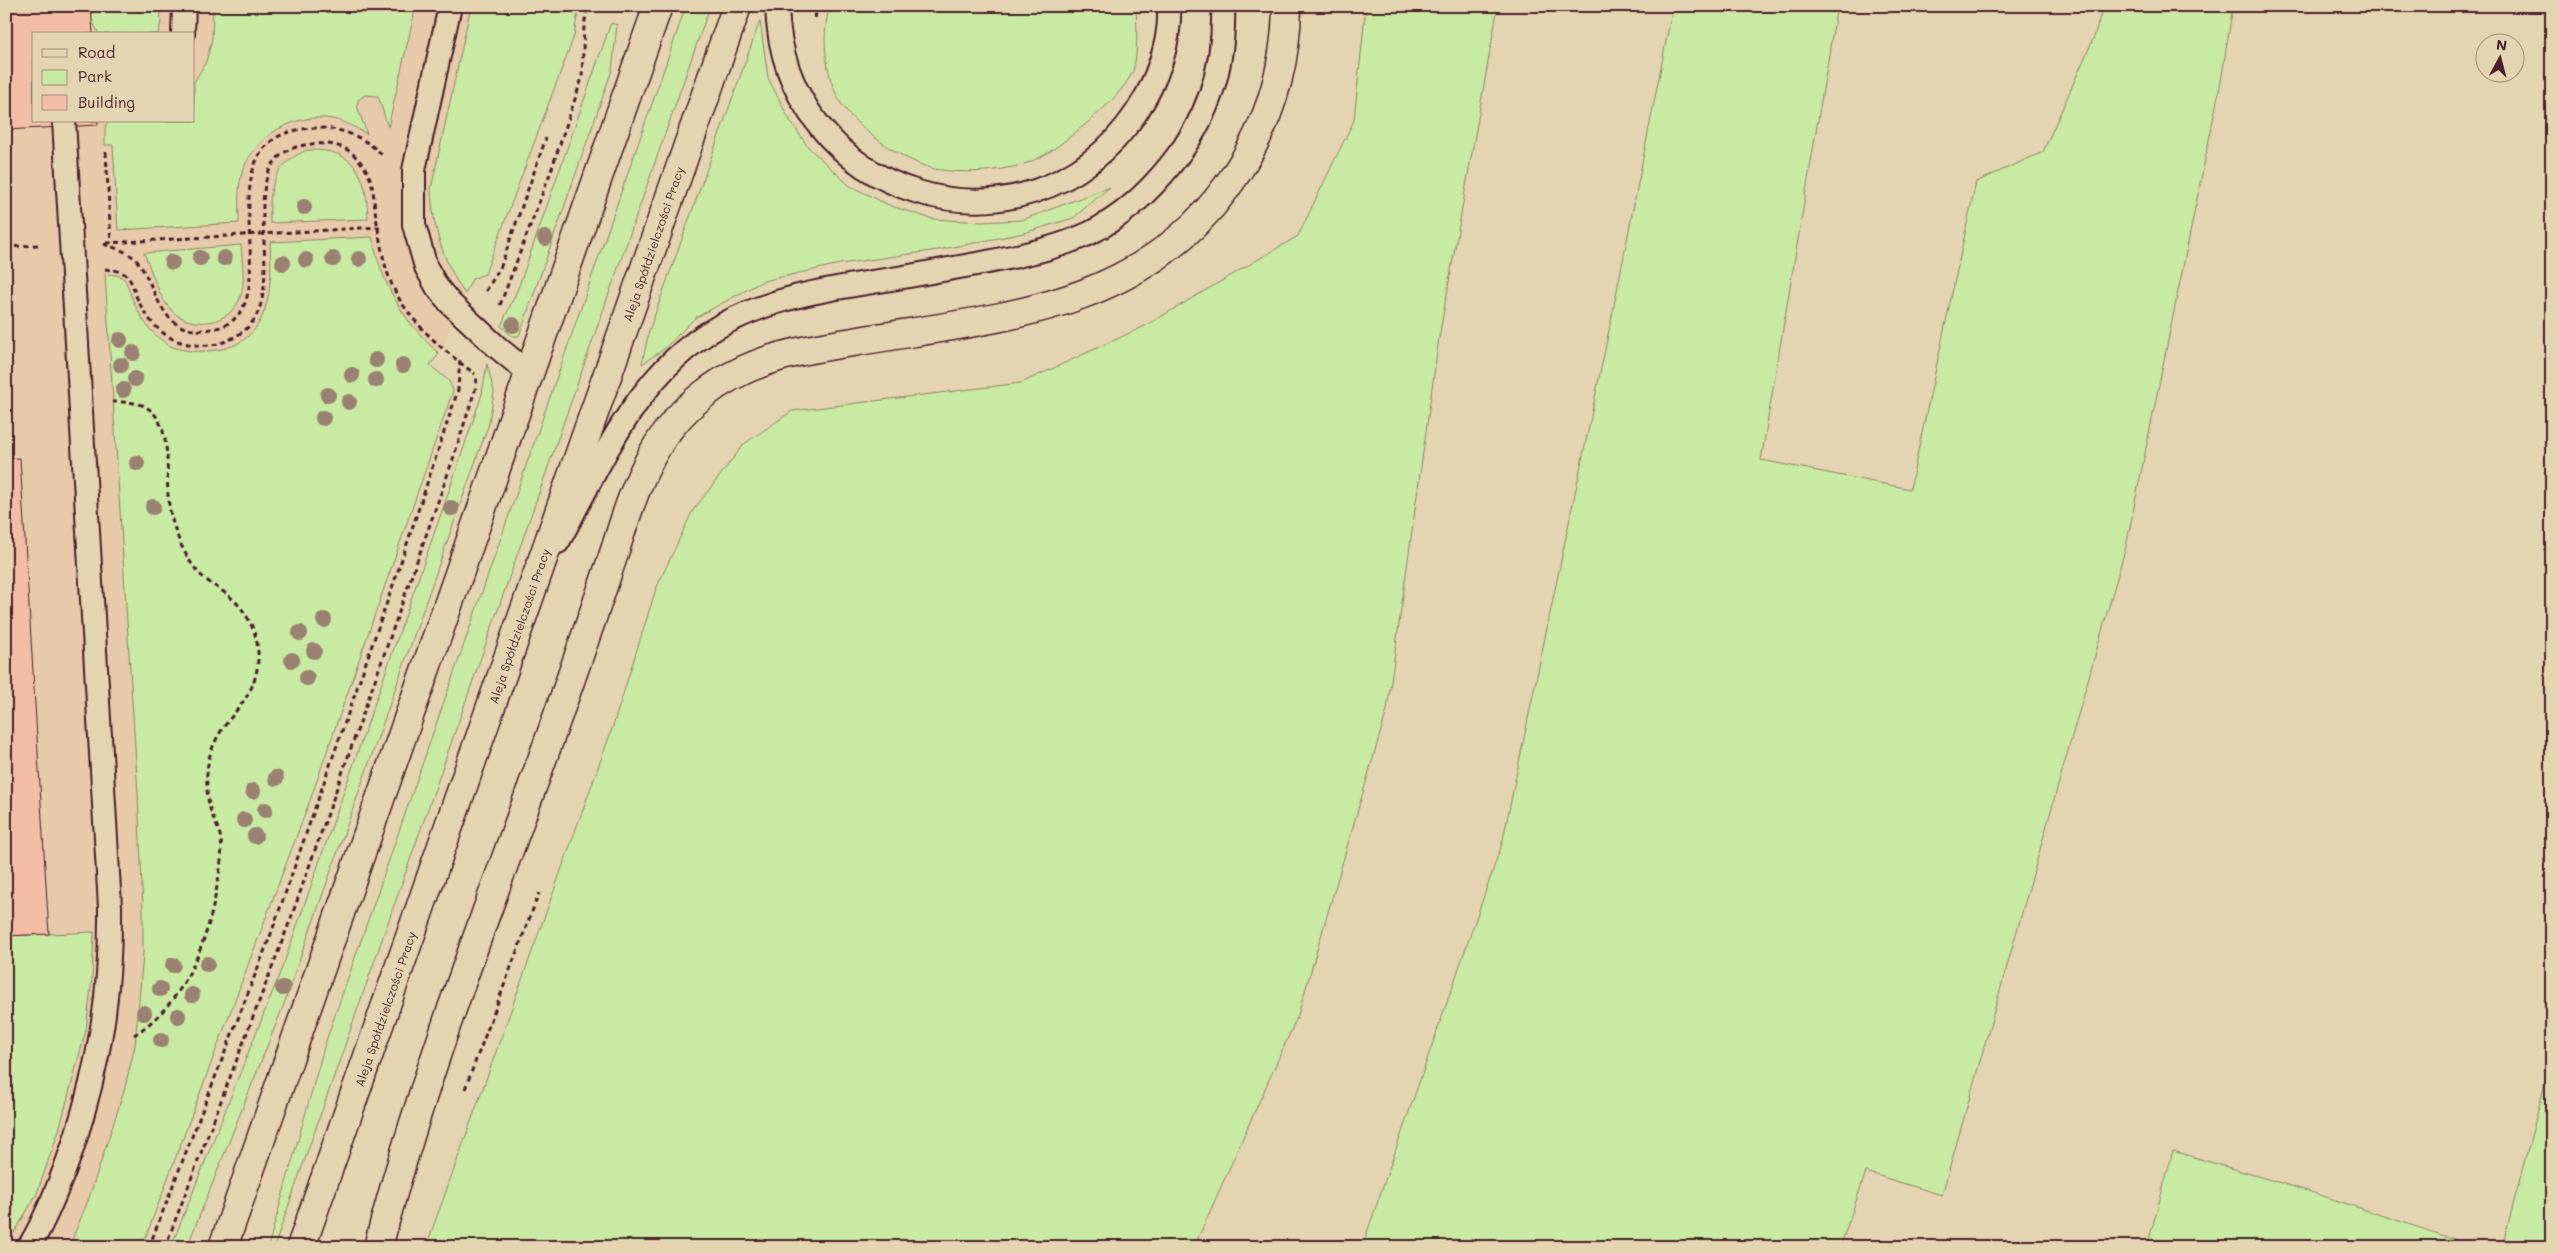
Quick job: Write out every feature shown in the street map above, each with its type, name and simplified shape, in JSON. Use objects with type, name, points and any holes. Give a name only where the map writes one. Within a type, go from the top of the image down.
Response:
[{"type":"main road","points":[[223,1247],[658,6]]},
{"type":"main road","name":"Aleja Spółdzielczości Pracy","points":[[301,1247],[737,6]]},
{"type":"main road","points":[[378,1247],[415,1119],[632,499],[646,466],[671,427],[706,392],[722,381],[767,359],[795,352],[1028,311],[1062,302],[1114,282],[1169,248],[1209,210],[1234,177],[1255,143],[1270,109],[1279,78],[1286,36],[1287,6]]},
{"type":"lane","points":[[184,6],[184,32]]},
{"type":"lane","points":[[450,6],[414,170],[414,225],[426,267],[437,287],[450,303],[530,373]]},
{"type":"lane","points":[[777,6],[781,47],[789,71],[809,111],[837,146],[869,171],[908,191],[939,198],[981,202],[1007,199],[1047,186],[1074,173],[1097,157],[1116,139],[1143,103],[1153,81],[1166,39],[1169,6]]},
{"type":"lane","points":[[533,587],[632,408],[657,374],[686,348],[716,328],[747,312],[786,298],[829,288],[1008,258],[1050,248],[1091,232],[1127,209],[1158,180],[1184,148],[1204,114],[1218,74],[1224,34],[1223,6]]},
{"type":"lane","points":[[29,1247],[56,1194],[85,1106],[100,1046],[110,965],[110,907],[64,122]]},
{"type":"path","points":[[149,1247],[268,942],[401,562],[458,390],[459,362],[511,281],[582,78],[584,25],[588,6]]},
{"type":"path","points":[[813,23],[817,6]]},
{"type":"path","points":[[104,244],[123,251],[137,261],[156,298],[173,323],[186,329],[201,331],[221,328],[234,319],[245,303],[251,288],[248,202],[250,179],[258,156],[272,142],[287,134],[306,128],[324,128],[343,132],[364,140],[389,163]]},
{"type":"path","points":[[165,1247],[294,909],[453,459],[476,387],[485,293],[501,266],[546,138]]},
{"type":"path","points":[[97,267],[122,272],[130,280],[138,300],[151,321],[166,337],[180,342],[213,345],[236,337],[253,322],[259,309],[266,278],[263,234],[264,185],[271,167],[285,153],[306,145],[329,143],[352,153],[365,168],[376,192],[378,227],[393,286],[421,326],[459,362],[477,376]]},
{"type":"path","points":[[106,152],[111,243]]},
{"type":"path","points":[[147,240],[386,227]]},
{"type":"path","points":[[105,402],[125,402],[143,406],[158,419],[164,436],[168,458],[168,493],[177,535],[186,554],[198,572],[231,597],[245,613],[254,630],[258,651],[258,672],[253,688],[217,738],[210,758],[207,776],[209,804],[221,839],[221,858],[211,921],[198,954],[181,987],[165,1010],[132,1036]]},
{"type":"shaded area","points":[[6,6],[579,6],[574,36],[485,274],[472,279],[439,354],[430,365],[449,381],[453,391],[392,559],[309,803],[143,1247],[6,1247]]},
{"type":"green space","points":[[91,6],[160,6],[161,22],[158,32],[98,32],[92,21]]},
{"type":"green space","points":[[213,6],[416,6],[388,127],[378,96],[365,95],[358,100],[357,106],[367,134],[346,123],[332,119],[305,119],[291,123],[267,137],[249,158],[243,170],[240,183],[239,223],[118,230],[113,145],[105,145],[105,128],[108,122],[195,122],[195,80],[206,62],[212,40]]},
{"type":"green space","points":[[471,6],[579,6],[574,36],[485,274],[472,279],[465,294],[457,282],[440,244],[434,218],[431,189]]},
{"type":"green space","points":[[686,6],[710,6],[274,1247],[268,1247],[325,1044]]},
{"type":"green space","points":[[830,6],[1136,6],[1137,39],[1135,65],[1124,86],[1103,109],[1046,154],[1021,165],[989,171],[967,172],[935,169],[909,159],[880,142],[845,109],[838,98],[827,65],[825,41]]},
{"type":"green space","points":[[1366,6],[1498,6],[1439,338],[1387,710],[1298,1015],[1194,1247],[426,1247],[613,726],[656,589],[692,512],[744,444],[792,411],[1021,383],[1145,326],[1298,236],[1354,120]]},
{"type":"green space","points":[[1673,6],[1837,6],[1761,460],[1910,489],[1976,182],[2043,152],[2094,37],[2103,6],[2233,6],[2221,81],[2126,546],[1942,1195],[1866,1172],[1840,1247],[1362,1247],[1502,844],[1612,316]]},
{"type":"green space","points":[[760,21],[768,78],[789,119],[808,147],[850,186],[891,206],[932,219],[982,222],[1022,220],[1110,187],[1073,218],[1024,233],[938,250],[840,264],[763,281],[695,318],[664,349],[642,364],[649,331]]},
{"type":"green space","points":[[611,23],[617,25],[612,70],[519,336],[512,336],[501,326],[519,286]]},
{"type":"green space","points":[[307,150],[337,154],[348,160],[356,168],[365,190],[368,219],[270,223],[270,199],[275,179],[286,163]]},
{"type":"green space","points":[[372,237],[388,287],[404,315],[439,354],[430,365],[449,381],[453,391],[309,803],[142,1247],[69,1247],[89,1198],[124,1091],[135,1046],[143,954],[138,794],[105,274],[117,275],[124,279],[141,317],[161,340],[181,350],[207,351],[228,347],[244,340],[255,328],[263,314],[268,297],[271,261],[270,242]]},
{"type":"green space","points":[[241,245],[243,279],[240,298],[228,314],[210,322],[190,321],[172,311],[159,291],[144,253]]},
{"type":"green space","points":[[487,364],[494,392],[489,423],[284,1004],[187,1247],[171,1247],[284,963],[482,394]]},
{"type":"green space","points":[[94,932],[92,978],[86,1030],[59,1130],[37,1193],[6,1247],[6,936]]},
{"type":"green space","points":[[2552,1057],[2552,1247],[2502,1247]]},
{"type":"green space","points":[[2173,1151],[2311,1192],[2478,1247],[2147,1247]]},
{"type":"green space","points":[[2022,1238],[2059,1247],[2019,1247]]},
{"type":"building","points":[[6,6],[91,6],[93,32],[32,32],[32,122],[98,122],[98,125],[6,130]]},
{"type":"building","points":[[20,458],[49,934],[6,936],[6,459]]}]
